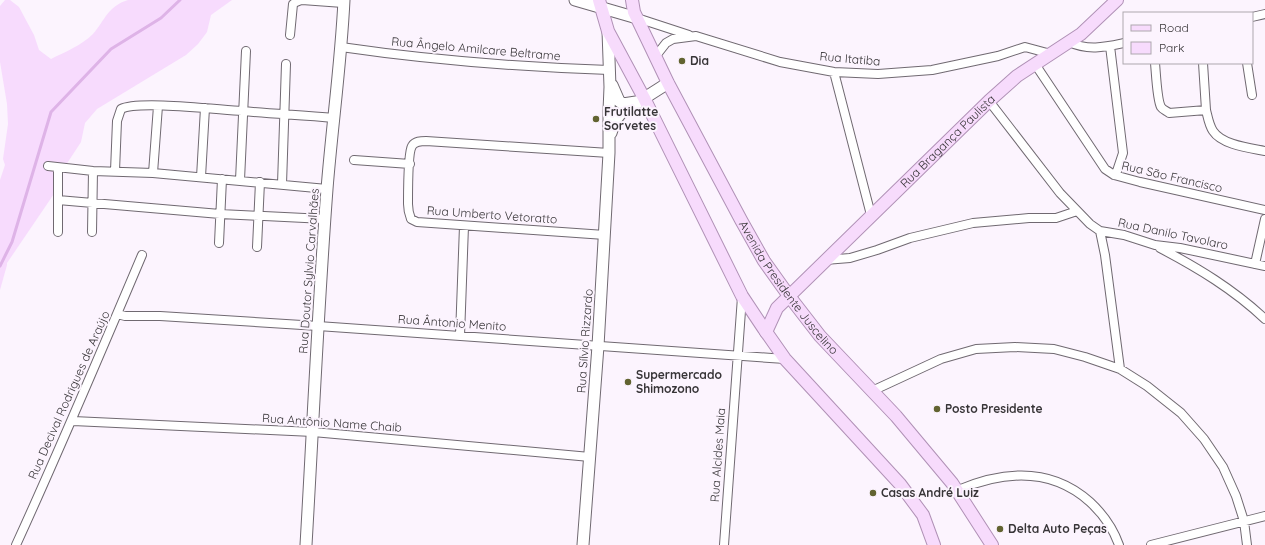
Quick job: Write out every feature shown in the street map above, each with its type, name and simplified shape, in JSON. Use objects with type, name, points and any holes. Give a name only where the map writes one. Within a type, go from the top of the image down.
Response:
[{"type":"main road","name":"Avenida Presidente Juscelino","points":[[632,0],[634,12],[668,83],[740,220],[764,261],[820,336],[925,449],[958,490],[992,545]]},
{"type":"main road","name":"Rua Bragança Paulista","points":[[766,332],[777,308],[989,101],[1017,76],[1080,34],[1117,0]]},
{"type":"main road","points":[[600,4],[608,31],[641,100],[742,296],[785,359],[900,484],[923,515],[934,545]]},
{"type":"street","points":[[290,35],[293,4],[296,2],[301,0],[344,1]]},
{"type":"street","points":[[575,0],[600,4],[663,27],[696,36]]},
{"type":"street","name":"Rua Doutor Sylvio Carvalhães","points":[[306,545],[327,189],[344,1]]},
{"type":"street","points":[[1253,17],[1265,14]]},
{"type":"street","name":"Rua Sílvio Rizzardo","points":[[583,545],[598,346],[609,153],[610,81],[608,31]]},
{"type":"street","points":[[1080,34],[1083,41],[1090,48]]},
{"type":"street","name":"Rua Itatiba","points":[[655,57],[666,43],[673,39],[696,36],[780,62],[834,72],[878,74],[932,70],[998,56],[1025,47],[1051,54]]},
{"type":"street","points":[[1069,42],[1079,47],[1090,48],[1123,43]]},
{"type":"street","points":[[1110,46],[1123,153],[1117,171],[1114,175]]},
{"type":"street","name":"Rua Ângelo Amilcare Beltrame","points":[[341,47],[406,56],[609,70]]},
{"type":"street","points":[[240,180],[246,51]]},
{"type":"street","points":[[282,184],[286,64]]},
{"type":"street","name":"Rua São Francisco","points":[[1035,64],[1102,164],[1114,175],[1265,210]]},
{"type":"street","points":[[1155,64],[1160,100],[1164,110],[1169,113],[1206,110]]},
{"type":"street","points":[[1203,64],[1206,110],[1209,124],[1214,132],[1220,138],[1232,143],[1265,151]]},
{"type":"street","points":[[1247,64],[1252,95]]},
{"type":"street","points":[[834,72],[871,215]]},
{"type":"street","points":[[610,81],[619,102],[629,104],[641,100]]},
{"type":"street","name":"Rua Sílvio Rizzardo","points":[[609,139],[621,113],[668,83]]},
{"type":"street","points":[[989,101],[1060,193],[1090,224],[1100,231],[1105,255],[1120,369]]},
{"type":"street","points":[[115,171],[117,121],[121,109],[126,106],[134,105],[205,108],[334,118]]},
{"type":"street","points":[[153,173],[158,106]]},
{"type":"street","points":[[201,177],[205,108]]},
{"type":"street","name":"Rua Umberto Vetoratto","points":[[605,235],[464,226],[417,222],[411,220],[408,205],[410,164],[413,144],[426,141],[609,153]]},
{"type":"street","points":[[354,160],[410,164]]},
{"type":"street","points":[[48,166],[93,171],[153,173],[240,180],[327,189]]},
{"type":"street","points":[[58,168],[58,232]]},
{"type":"street","points":[[92,232],[93,171]]},
{"type":"street","points":[[219,243],[222,179]]},
{"type":"street","points":[[257,248],[260,182]]},
{"type":"street","points":[[58,200],[220,214],[325,219]]},
{"type":"street","points":[[825,260],[850,258],[910,238],[973,223],[1030,218],[1056,218],[1077,211]]},
{"type":"street","points":[[1255,264],[1265,219]]},
{"type":"street","points":[[460,336],[464,226]]},
{"type":"street","name":"Rua Danilo Tavolaro","points":[[1100,231],[1124,235],[1155,245],[1180,248],[1265,266]]},
{"type":"street","points":[[1155,245],[1226,286],[1251,305],[1265,319]]},
{"type":"street","name":"Rua Decival Rodrigues de Araújo","points":[[16,545],[45,479],[73,421],[84,389],[142,255]]},
{"type":"street","name":"Rua Alcides Maia","points":[[724,545],[742,296]]},
{"type":"street","name":"Rua Ântonio Menito","points":[[117,314],[125,316],[160,316],[318,326],[785,359]]},
{"type":"street","points":[[872,391],[941,359],[976,349],[1015,347],[1054,349],[1085,357],[1120,369],[1147,386],[1176,409],[1204,439],[1223,467],[1236,496],[1244,521],[1247,545]]},
{"type":"street","name":"Rua Antônio Name Chaib","points":[[73,421],[312,432],[590,457]]},
{"type":"street","points":[[958,490],[974,483],[994,478],[1012,476],[1041,477],[1061,483],[1081,494],[1097,508],[1115,532],[1118,545]]},
{"type":"street","points":[[1151,545],[1265,516]]},
{"type":"green space","points":[[5,0],[10,0],[19,7],[34,35],[39,50],[51,59],[84,42],[93,34],[111,10],[128,0],[232,0],[211,15],[207,32],[198,44],[186,55],[97,109],[85,123],[81,142],[64,168],[60,185],[7,263],[0,290],[0,180],[5,165],[3,159],[8,124],[7,104],[0,62],[0,6]]},
{"type":"waterway","points":[[0,266],[12,242],[51,112],[111,49],[161,18],[180,0]]},
{"type":"place","name":"Dia","points":[[682,61]]},
{"type":"place","name":"Frutilatte Sorvetes","points":[[596,119]]},
{"type":"place","name":"Supermercado Shimozono","points":[[628,382]]},
{"type":"place","name":"Posto Presidente","points":[[937,409]]},
{"type":"place","name":"Casas André Luiz","points":[[873,493]]},
{"type":"place","name":"Delta Auto Peças","points":[[1000,529]]}]
